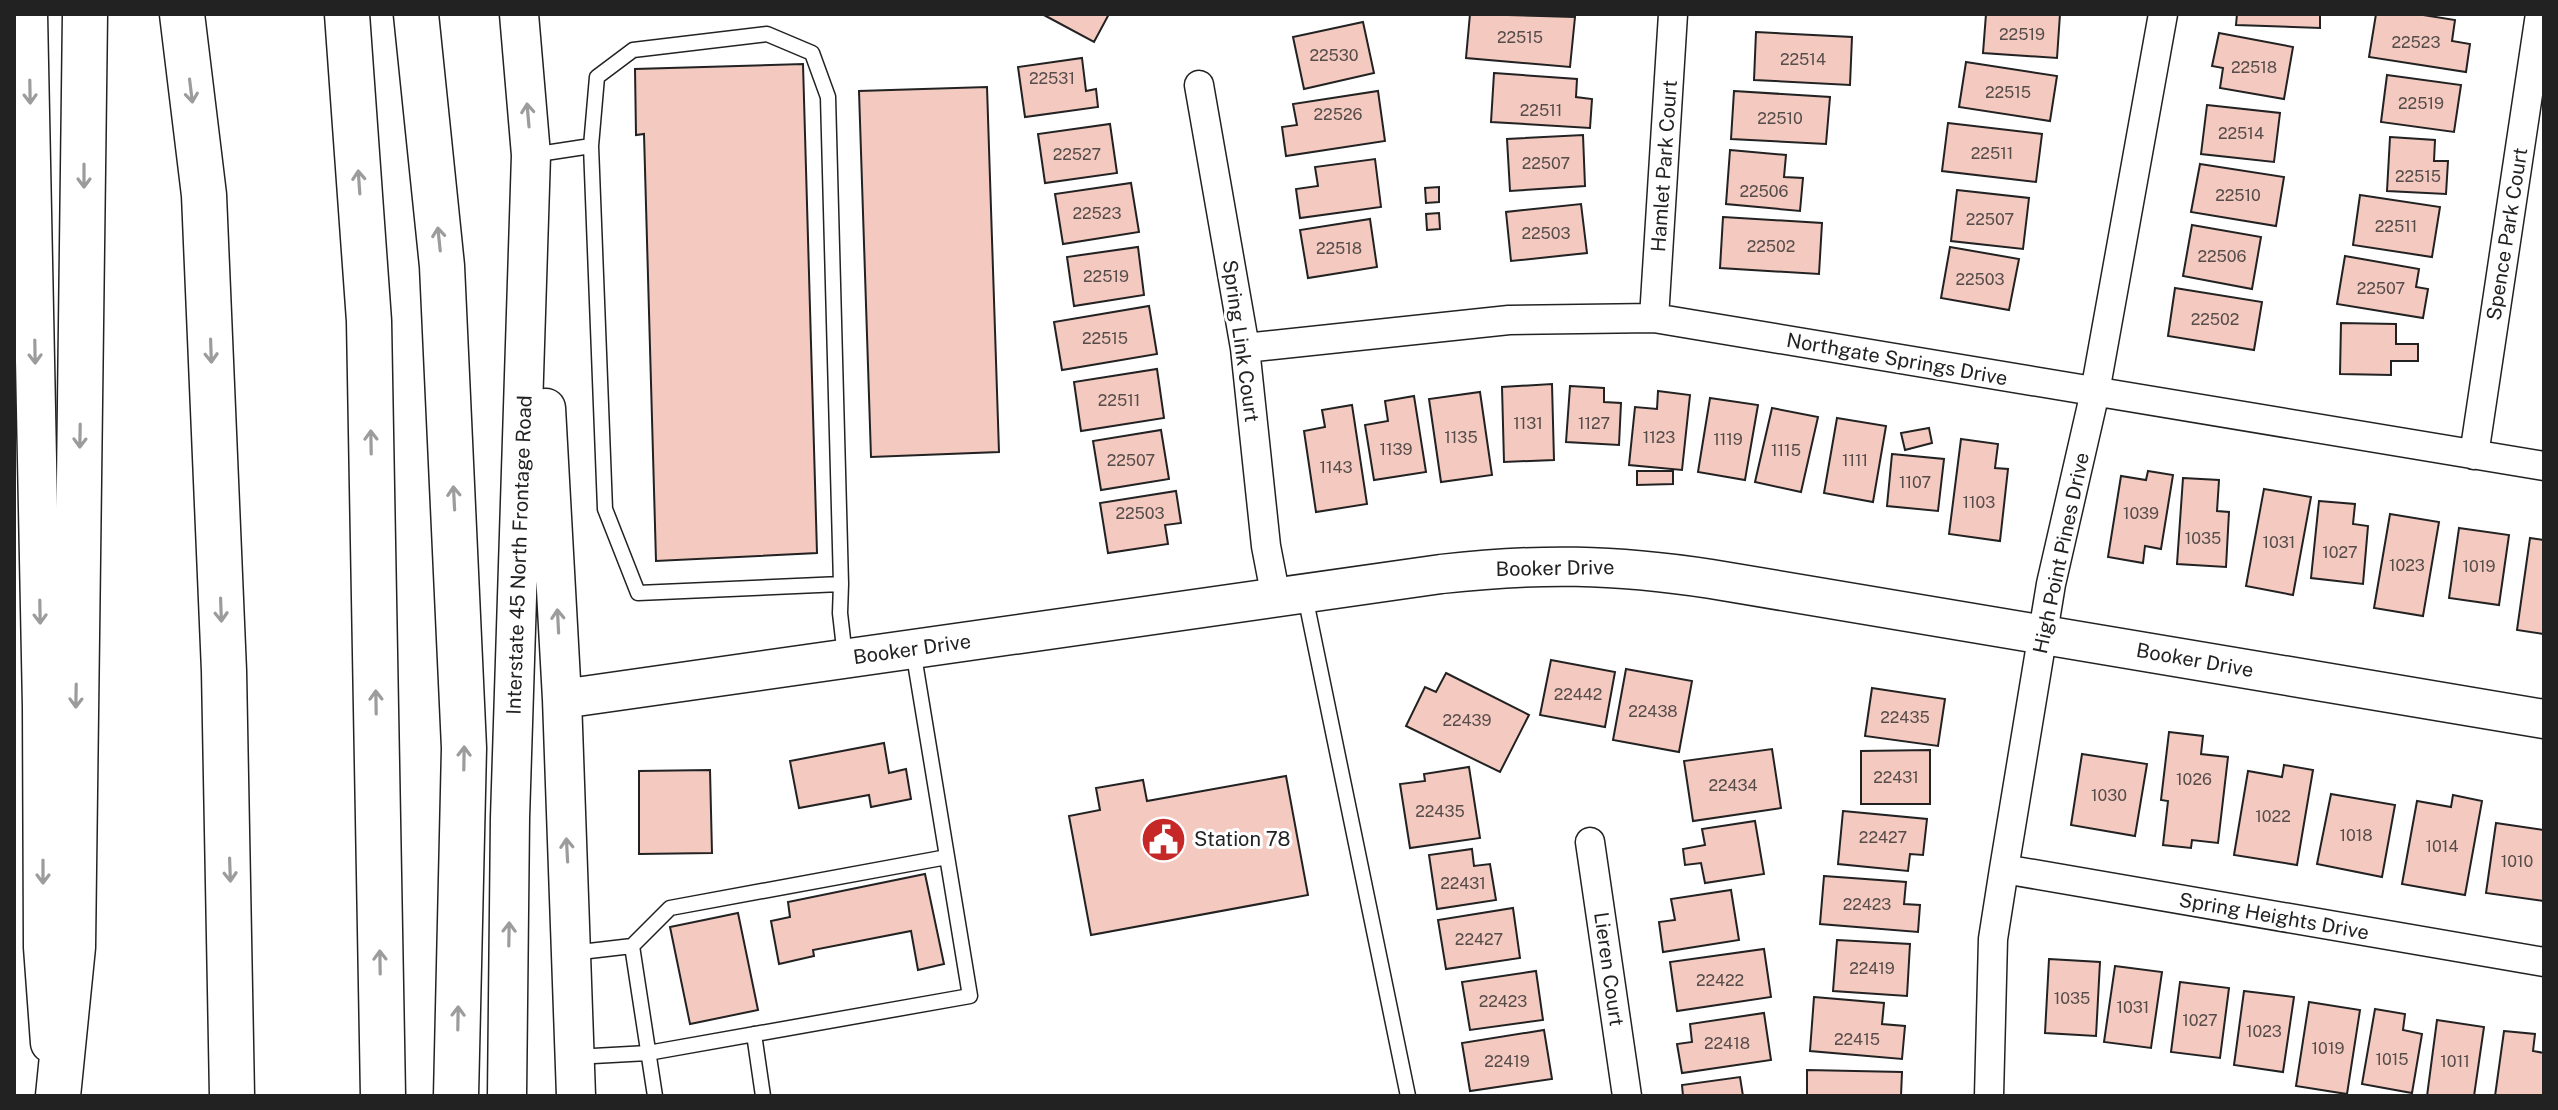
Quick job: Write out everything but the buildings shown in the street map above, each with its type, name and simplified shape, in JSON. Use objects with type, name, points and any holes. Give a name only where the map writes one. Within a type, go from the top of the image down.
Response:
[{"type":"highway","points":[[56,1096],[73,947],[85,14]]},
{"type":"highway","points":[[182,14],[204,195],[225,702],[232,1096]]},
{"type":"highway","points":[[347,14],[369,321],[383,1096]]},
{"type":"highway","points":[[416,14],[442,266],[464,748],[456,1096]]},
{"type":"main road","points":[[28,14],[42,707],[43,947],[56,1096]]},
{"type":"main road","name":"Interstate 45 North Frontage Road","points":[[507,1096],[511,803],[531,155],[519,14]]},
{"type":"main road","points":[[531,155],[562,699],[576,1096]]},
{"type":"main road","name":"Booker Drive","points":[[562,699],[845,657],[1507,567],[1631,567],[2544,719]]},
{"type":"main road","points":[[14,644],[42,707]]},
{"type":"street","name":"Hamlet Park Court","points":[[1654,318],[1673,14]]},
{"type":"street","name":"High Point Pines Drive","points":[[1989,1096],[1993,939],[2004,869],[2042,635],[2095,392],[2163,14]]},
{"type":"street","name":"Spence Park Court","points":[[2474,455],[2540,14]]},
{"type":"street","name":"Spring Link Court","points":[[1199,85],[1245,348],[1266,546],[1290,597]]},
{"type":"street","name":"Northgate Springs Drive","points":[[1245,348],[1509,320],[1654,318],[2544,466]]},
{"type":"street","name":"Lieren Court","points":[[1590,842],[1627,1096]]},
{"type":"street","name":"Spring Heights Drive","points":[[2004,869],[2544,962]]},
{"type":"lane","points":[[841,584],[638,593],[605,509],[591,146],[597,77],[633,50],[767,34],[812,53],[828,97],[845,657]]},
{"type":"lane","points":[[531,155],[591,146]]},
{"type":"lane","points":[[1290,597],[1408,1096]]},
{"type":"lane","points":[[575,1057],[648,1053],[970,996],[913,649]]},
{"type":"lane","points":[[572,953],[632,946],[670,908],[947,857]]},
{"type":"lane","points":[[632,946],[655,1096]]},
{"type":"lane","points":[[754,1034],[763,1096]]},
{"type":"place","name":"Station 78","points":[[1163,839]]}]
